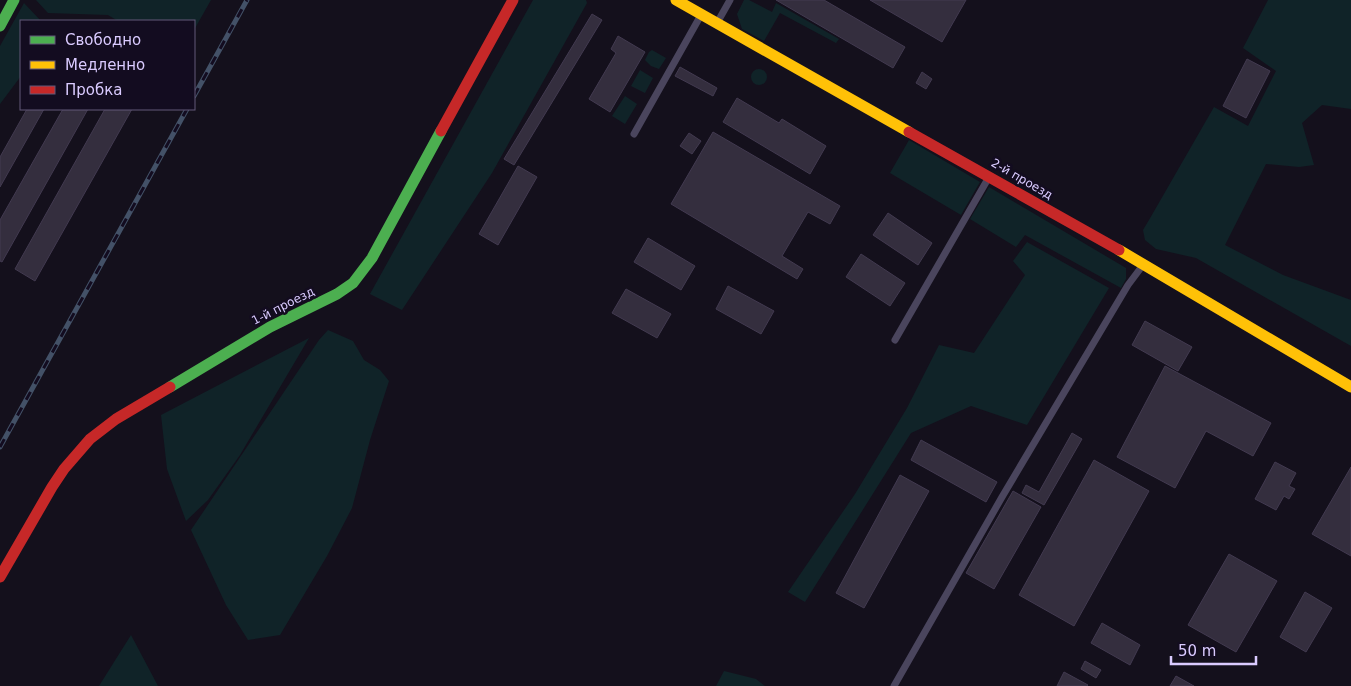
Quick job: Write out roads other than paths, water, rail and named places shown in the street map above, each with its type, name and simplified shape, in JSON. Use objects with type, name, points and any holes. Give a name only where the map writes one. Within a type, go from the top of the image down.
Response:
[{"type":"street","points":[[0,26],[14,0]]},
{"type":"street","name":"1-й проезд","points":[[0,577],[52,487],[64,469],[90,439],[116,419],[270,327],[337,294],[353,283],[372,258],[513,0]]},
{"type":"street","name":"2-й проезд","points":[[676,0],[1143,264],[1351,387]]},
{"type":"lane","points":[[717,23],[730,0]]},
{"type":"lane","points":[[634,134],[701,14]]},
{"type":"lane","points":[[896,340],[989,176]]},
{"type":"lane","points":[[894,686],[1002,497],[1128,285],[1143,264]]},
{"type":"railway","points":[[195,94],[247,0]]},
{"type":"railway","points":[[0,447],[186,110]]}]
